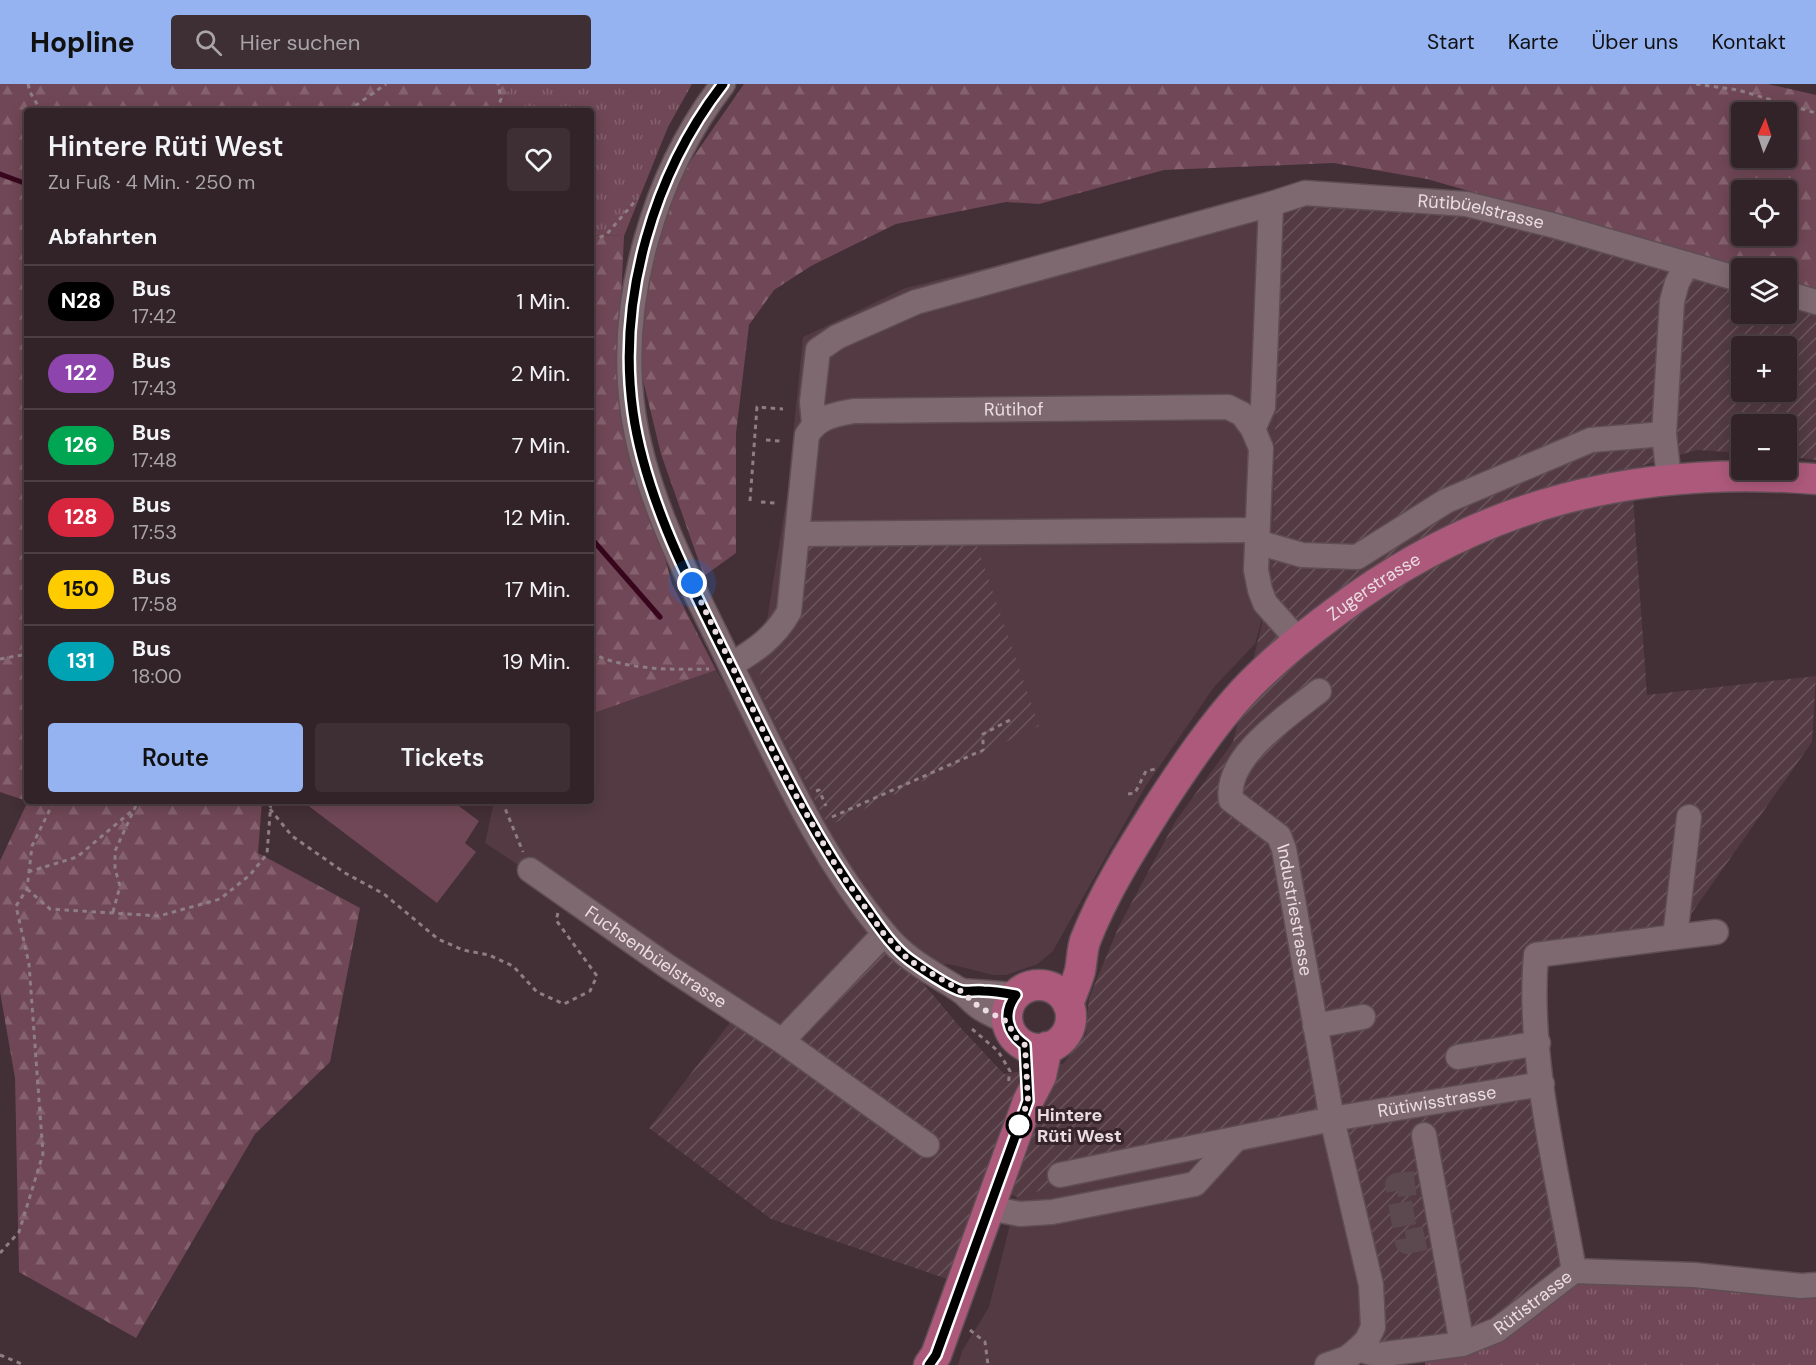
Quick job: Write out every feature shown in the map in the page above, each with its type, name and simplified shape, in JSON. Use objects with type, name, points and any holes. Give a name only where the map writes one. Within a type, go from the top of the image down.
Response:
[{"type":"main road","name":"Zugerstrasse","points":[[1059,995],[1065,963],[1085,942],[1133,845],[1183,768],[1241,694],[1298,640],[1369,587],[1455,536],[1546,502],[1669,479],[1730,475],[1816,479]]},
{"type":"main road","points":[[935,1362],[989,1208],[1017,1095],[1028,987],[1059,995],[1071,1016],[1066,1033],[1058,1042],[1024,1027]]},
{"type":"street","points":[[723,84],[687,137],[659,200],[636,284],[630,367],[634,420],[642,459],[654,494],[731,665],[798,798],[836,866],[884,934],[909,960],[1024,1027]]},
{"type":"street","name":"Rütibüelstrasse","points":[[814,423],[812,402],[818,350],[837,337],[916,302],[1305,193],[1466,204],[1551,225],[1731,277]]},
{"type":"street","points":[[1271,204],[1263,407],[1253,429],[1261,448],[1256,570],[1265,603],[1298,640]]},
{"type":"street","points":[[1669,479],[1664,434],[1672,301],[1677,283],[1688,264]]},
{"type":"street","points":[[1797,296],[1816,302]]},
{"type":"street","name":"Rütihof","points":[[814,423],[830,415],[854,411],[1228,407],[1242,414],[1253,429]]},
{"type":"street","points":[[731,665],[763,646],[779,629],[789,612],[807,435],[814,423]]},
{"type":"street","points":[[797,534],[1257,536],[1302,555],[1358,557],[1446,501],[1591,440],[1664,434]]},
{"type":"street","name":"Industriestrasse","points":[[1319,691],[1251,749],[1233,775],[1229,787],[1231,800],[1279,836],[1284,849],[1332,1119],[1371,1285],[1374,1307],[1373,1326],[1368,1340],[1358,1349]]},
{"type":"street","points":[[1675,937],[1689,817]]},
{"type":"street","name":"Fuchsenbüelstrasse","points":[[530,870],[782,1041],[927,1145]]},
{"type":"street","points":[[1574,1271],[1542,1084],[1533,987],[1536,955],[1716,932]]},
{"type":"street","points":[[782,1041],[884,934]]},
{"type":"street","points":[[1315,1026],[1363,1017]]},
{"type":"street","points":[[1458,1058],[1538,1043]]},
{"type":"street","name":"Rütiwisstrasse","points":[[1332,1119],[1542,1084]]},
{"type":"street","points":[[1060,1175],[1332,1119]]},
{"type":"street","points":[[1424,1134],[1423,1181],[1433,1237],[1462,1344]]},
{"type":"street","points":[[989,1208],[1020,1214],[1052,1212],[1195,1184],[1236,1139]]},
{"type":"street","name":"Rütistrasse","points":[[1358,1349],[1378,1355],[1462,1344],[1497,1330],[1574,1271],[1694,1275],[1801,1286],[1816,1285]]},
{"type":"street","points":[[1327,1365],[1347,1358],[1358,1349]]},
{"type":"path","points":[[28,84],[30,92],[40,108]]},
{"type":"path","points":[[352,108],[386,84]]},
{"type":"path","points":[[497,108],[501,99],[498,84]]},
{"type":"path","points":[[1696,84],[1738,90],[1816,113]]},
{"type":"path","points":[[594,239],[606,235],[639,198],[644,197]]},
{"type":"path","points":[[750,501],[757,407],[783,409]]},
{"type":"path","points":[[766,440],[780,441]]},
{"type":"path","points":[[761,502],[775,503]]},
{"type":"path","points":[[594,654],[621,662],[651,667],[713,669],[731,665]]},
{"type":"path","points":[[0,659],[24,655]]},
{"type":"path","points":[[798,798],[819,790],[833,819],[983,750],[983,734],[1010,720]]},
{"type":"path","points":[[1128,794],[1135,793],[1149,769],[1154,768],[1160,772]]},
{"type":"path","points":[[0,1253],[19,1232],[43,1154],[29,964],[16,906],[27,889],[32,846],[53,804]]},
{"type":"path","points":[[113,912],[120,886],[115,870],[115,851],[136,804]]},
{"type":"path","points":[[27,889],[51,909],[159,916],[220,899],[250,875],[267,854],[271,804]]},
{"type":"path","points":[[503,804],[530,870]]},
{"type":"path","points":[[270,809],[292,836],[345,873],[384,894],[438,939],[463,950],[489,955],[513,966],[537,992],[564,1004],[590,991],[597,976],[556,920],[567,896]]},
{"type":"path","points":[[28,872],[77,857],[133,810]]},
{"type":"path","points":[[964,1022],[998,1051],[1010,1071],[1017,1095]]},
{"type":"path","points":[[970,1330],[985,1342],[988,1365]]},
{"type":"path","points":[[0,1355],[24,1365]]},
{"type":"shaded area","points":[[1280,195],[1272,583],[1255,644],[1214,687],[1144,789],[1053,951],[1038,964],[1006,975],[993,975],[953,965],[909,960],[821,828],[736,646],[766,626],[787,495],[803,337],[905,288]]},
{"type":"shaded area","points":[[1280,195],[1456,207],[1731,283],[1731,324],[1797,324],[1797,303],[1816,310],[1816,460],[1797,457],[1797,414],[1731,414],[1731,452],[1697,450],[1631,469],[1647,695],[1816,676],[1812,742],[1675,937],[1536,955],[1574,1271],[1497,1330],[1378,1355],[1332,1119],[1236,1139],[1017,1197],[982,1184],[950,1280],[771,1219],[649,1128],[735,1016],[782,1045],[884,937],[960,1027],[1004,1074],[1063,1064],[1086,1034],[1089,998],[1119,926],[1175,822],[1233,742],[1272,583]]},
{"type":"shaded area","points":[[969,523],[1039,726],[828,826],[761,692],[758,680],[765,662],[787,644],[799,626],[811,525]]},
{"type":"shaded area","points":[[716,670],[881,933],[782,1040],[485,843],[493,804],[594,804],[594,713]]},
{"type":"shaded area","points":[[1332,1119],[1373,1327],[1333,1365],[958,1365],[962,1351],[989,1307],[1017,1197],[1236,1139]]},
{"type":"green space","points":[[0,84],[511,84],[499,108],[24,108],[24,800],[0,792]]},
{"type":"green space","points":[[511,84],[692,84],[668,127],[624,236],[594,235],[594,108],[499,108]]},
{"type":"green space","points":[[744,84],[1768,84],[1816,95],[1816,290],[1797,285],[1797,258],[1731,258],[1731,266],[1427,179],[1334,163],[1164,170],[1039,204],[1006,202],[896,224],[811,266],[774,290],[749,325],[736,433],[736,553],[704,576],[661,454],[634,343],[669,192]]},
{"type":"green space","points":[[594,235],[624,236],[619,343],[638,459],[672,584],[716,670],[594,713]]},
{"type":"green space","points":[[27,804],[262,804],[258,853],[360,908],[330,1062],[255,1134],[136,1338],[19,1272],[15,1078],[0,992],[0,861]]},
{"type":"green space","points":[[306,804],[456,804],[479,821],[465,843],[476,852],[437,903]]},
{"type":"green space","points":[[1574,1271],[1816,1285],[1816,1365],[1425,1365],[1425,1358],[1462,1344]]},
{"type":"waterway","points":[[0,174],[24,183]]},
{"type":"waterway","points":[[594,541],[660,617]]},
{"type":"tunnel","points":[[1415,1183],[1397,1185],[1407,1242],[1425,1238]]},
{"type":"bus line","name":"N28","points":[[723,84],[687,137],[673,166],[659,200],[636,284],[630,367],[633,410],[642,459],[685,567],[716,633],[785,776],[836,866],[884,934],[909,960],[961,991],[1016,995],[1011,1000],[1007,1014],[1008,1022],[1014,1036],[1025,1045],[1028,1101],[936,1355],[929,1365]]},
{"type":"place","name":"Hintere Rüti West","points":[[1019,1125]]},
{"type":"route","points":[[692,583],[785,776],[836,866],[884,934],[909,960],[961,991],[979,1007],[1008,1022],[1014,1036],[1025,1045],[1028,1101],[1019,1125]]}]
